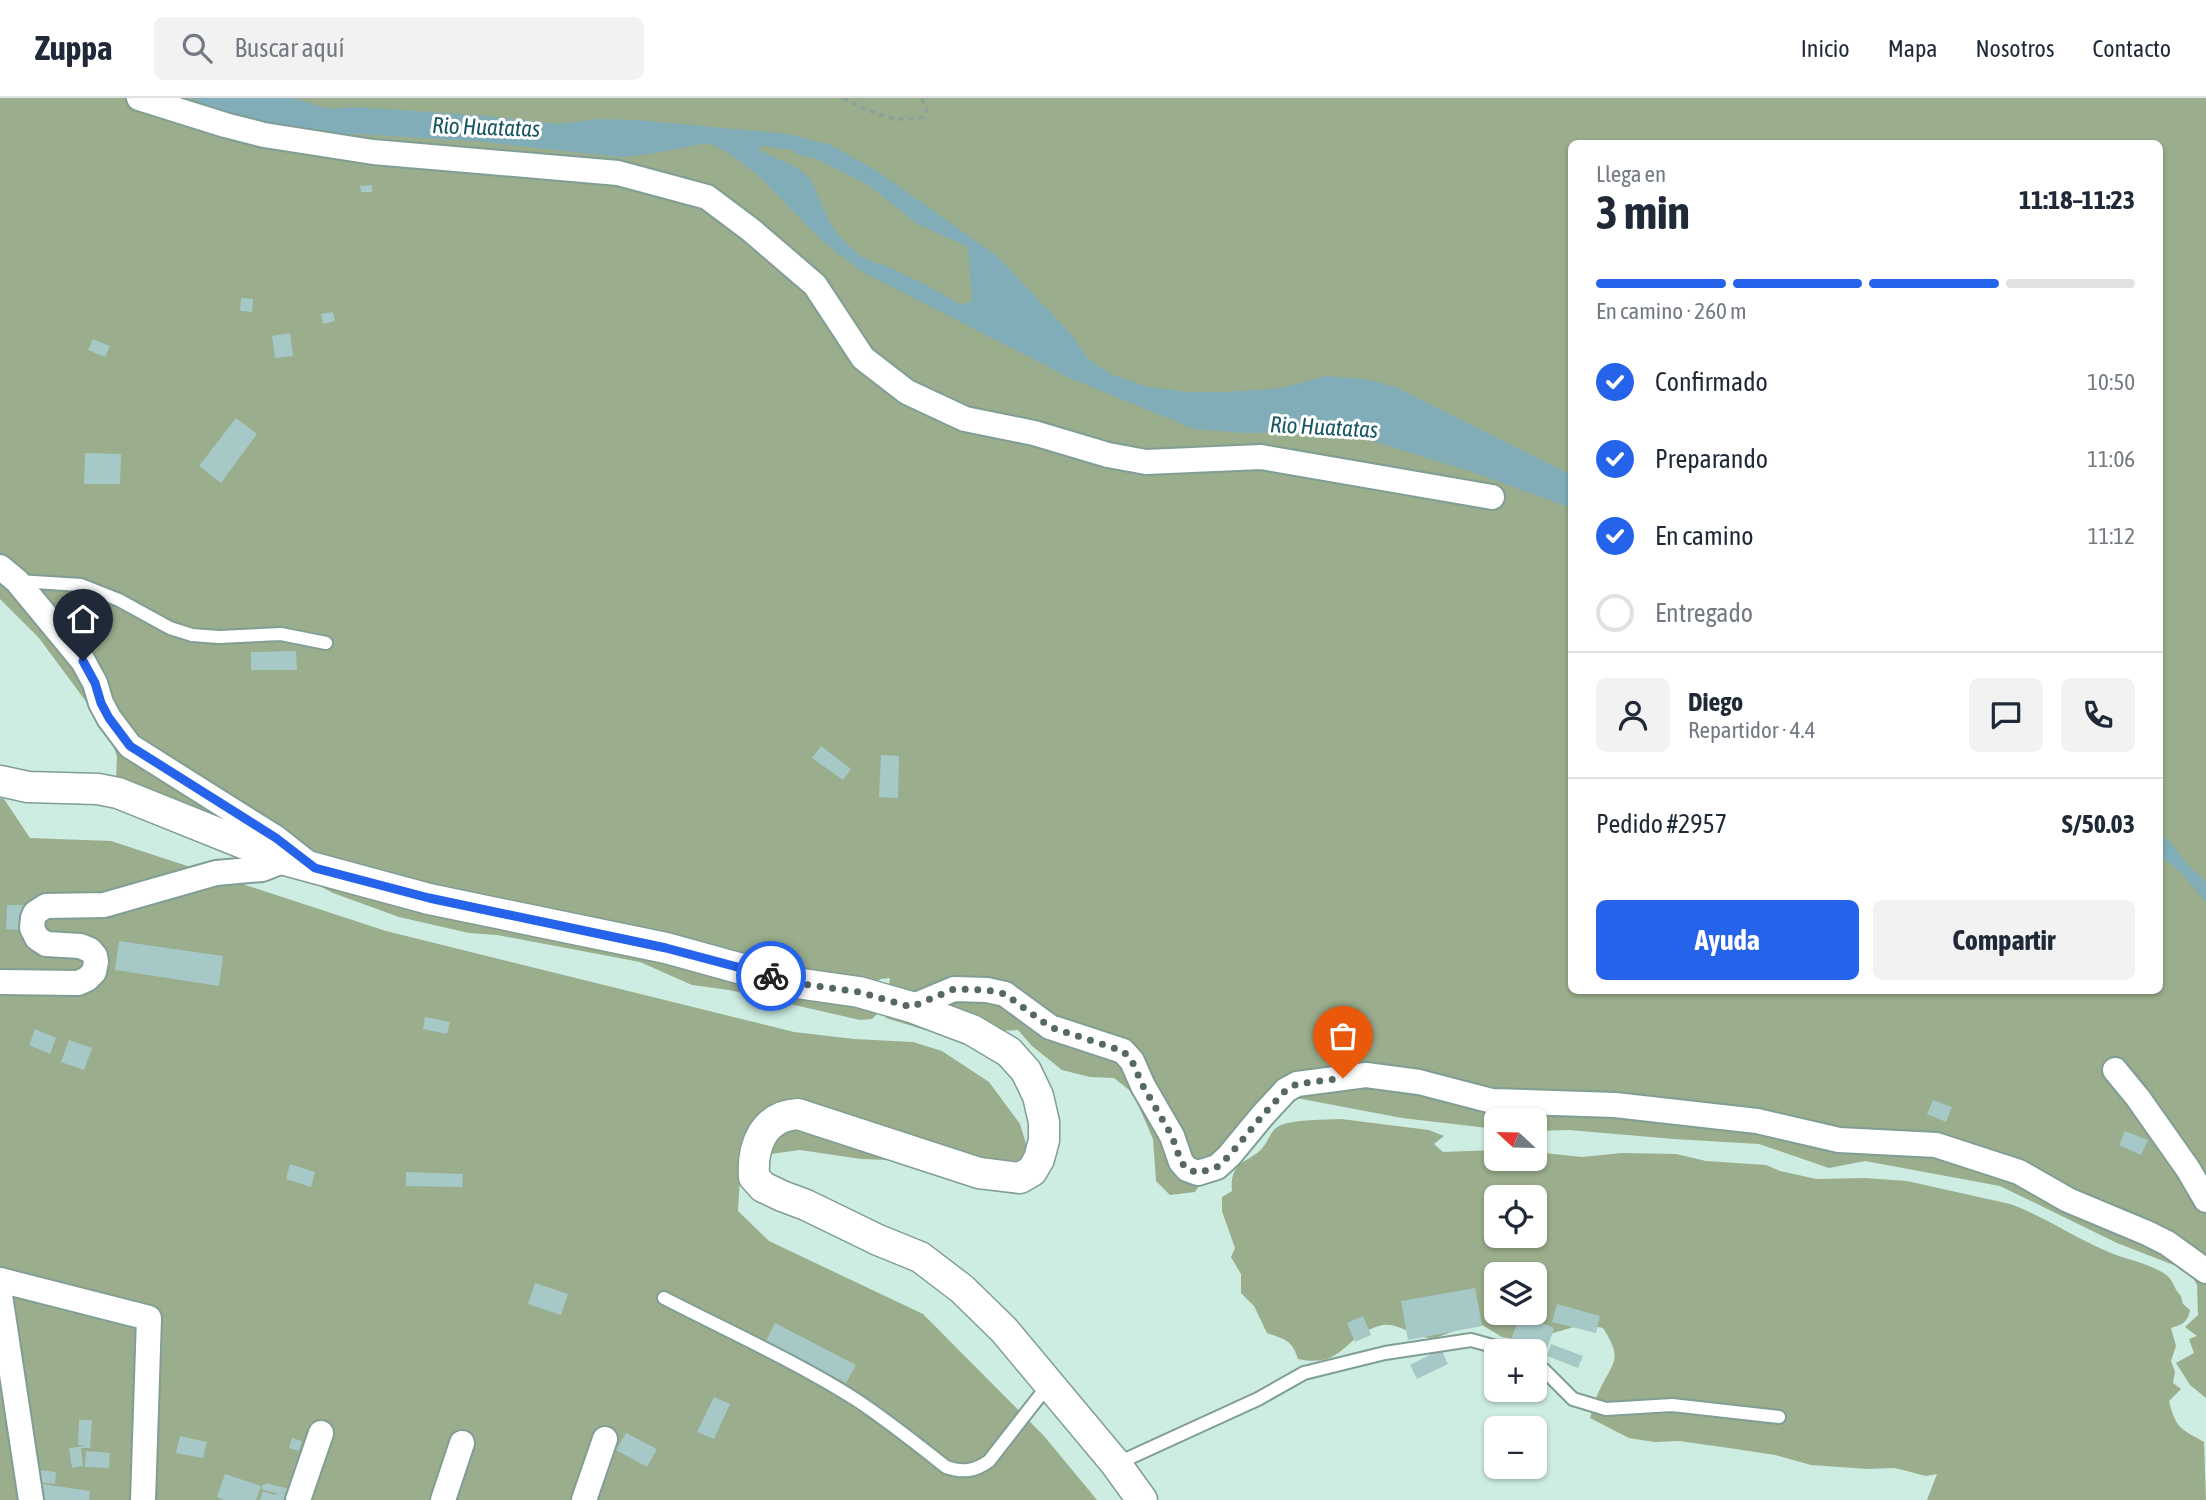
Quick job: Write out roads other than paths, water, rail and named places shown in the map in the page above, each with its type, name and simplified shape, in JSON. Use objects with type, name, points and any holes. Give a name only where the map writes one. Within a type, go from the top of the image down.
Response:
[{"type":"street","points":[[139,98],[264,135],[373,152],[618,173],[707,197],[751,230],[815,285],[863,358],[906,391],[965,419],[1034,433],[1108,455],[1146,462],[1261,457],[1492,497]]},
{"type":"street","points":[[9,574],[83,661],[109,718],[130,746],[276,838],[315,868]]},
{"type":"street","points":[[0,781],[28,787],[98,789],[118,793],[285,860],[429,898],[654,945],[789,982],[859,992],[911,1007],[972,1030],[1009,1052],[1026,1071],[1038,1096],[1044,1122],[1044,1140],[1039,1159],[1032,1171],[1020,1178],[979,1172],[798,1114],[784,1115],[772,1121],[753,1156],[754,1177],[764,1187],[782,1196],[920,1257],[962,1289],[1004,1330],[1142,1500]]},
{"type":"street","points":[[0,982],[78,983],[94,972],[95,956],[90,950],[80,946],[46,944],[37,939],[32,928],[33,918],[35,913],[46,906],[104,905],[216,873],[262,869],[285,860]]},
{"type":"street","points":[[911,1007],[954,989],[987,990],[1005,994],[1050,1027],[1123,1051],[1132,1061],[1172,1136],[1181,1162],[1187,1169],[1198,1173],[1217,1167],[1229,1156],[1286,1090],[1297,1084],[1366,1075],[1419,1082],[1492,1101],[1615,1105],[1757,1121],[1839,1140],[1936,1145],[2019,1172],[2068,1200],[2167,1243],[2206,1271]]},
{"type":"street","points":[[2115,1070],[2188,1169],[2206,1200]]},
{"type":"street","points":[[0,1280],[149,1318],[143,1500]]},
{"type":"street","points":[[0,1295],[32,1500]]},
{"type":"street","points":[[298,1500],[321,1433]]},
{"type":"street","points":[[584,1500],[605,1439]]},
{"type":"street","points":[[443,1500],[462,1443]]},
{"type":"lane","points":[[9,574],[81,585],[119,600],[170,628],[192,635],[219,638],[281,634],[327,643]]},
{"type":"lane","points":[[664,1298],[852,1397],[946,1468],[960,1472],[979,1469],[989,1461],[1049,1384]]},
{"type":"lane","points":[[1115,1464],[1235,1410],[1304,1373],[1385,1353],[1471,1340],[1484,1344]]},
{"type":"lane","points":[[1547,1373],[1573,1399],[1606,1409],[1672,1405],[1779,1417]]},
{"type":"water","name":"Rio Huatatas","points":[[192,98],[295,98],[327,109],[352,107],[476,115],[557,124],[599,119],[637,120],[788,134],[831,145],[877,171],[997,256],[1072,335],[1088,359],[1110,374],[1148,387],[1187,392],[1282,388],[1326,376],[1371,380],[1395,387],[1568,474],[1568,507],[1472,472],[1341,431],[1245,433],[1194,429],[1070,378],[861,271],[820,239],[759,176],[730,154],[708,143],[619,157],[473,141],[288,130],[209,107]],"holes":[[[761,146],[794,150],[795,154],[817,159],[870,186],[917,224],[968,247],[972,300],[963,305],[858,254],[838,235],[829,221],[811,180],[798,168],[760,149]]]},
{"type":"water","points":[[2163,836],[2206,882],[2206,902],[2180,872],[2163,858]]}]
